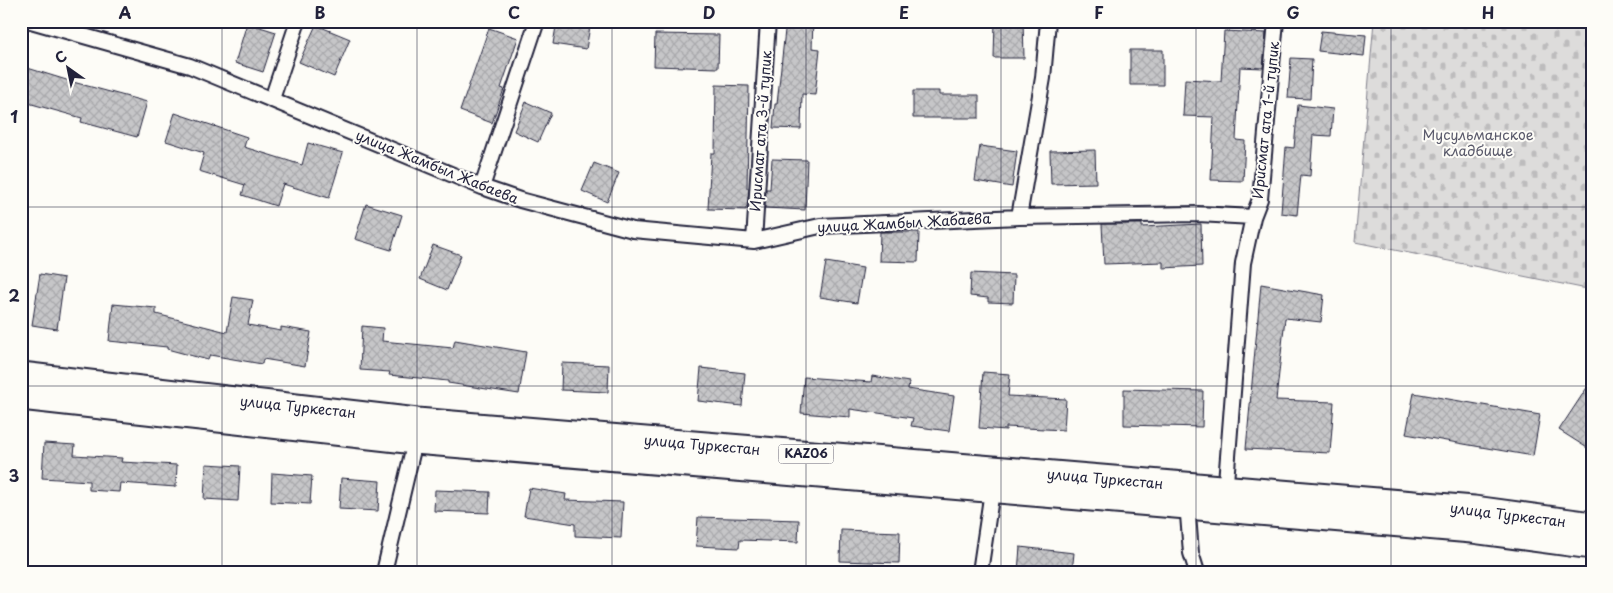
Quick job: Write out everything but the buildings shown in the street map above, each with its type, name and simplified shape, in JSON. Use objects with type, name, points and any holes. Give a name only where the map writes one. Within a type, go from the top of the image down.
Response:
[{"type":"highway","name":"улица Туркестан","points":[[21,375],[417,420],[1187,496],[1474,509],[1592,525]]},
{"type":"highway","name":"улица Туркестан","points":[[21,397],[415,441],[992,491],[1187,496]]},
{"type":"highway","name":"улица Туркестан","points":[[1225,499],[1592,546]]},
{"type":"street","name":"улица Жамбыл Жабаева","points":[[31,21],[55,24],[190,66],[482,188],[633,230],[754,242],[820,226],[1019,217],[1198,214],[1253,217]]},
{"type":"street","points":[[272,100],[298,21]]},
{"type":"street","points":[[482,188],[537,21]]},
{"type":"street","name":"Ирисмат ата 3-й тупик","points":[[754,242],[768,21]]},
{"type":"street","points":[[1019,217],[1043,78],[1048,21]]},
{"type":"street","name":"Ирисмат ата 1-й тупик","points":[[1253,217],[1260,199],[1276,21]]},
{"type":"street","points":[[1225,499],[1244,263],[1253,217]]},
{"type":"street","points":[[384,572],[415,441]]},
{"type":"street","points":[[980,572],[992,491]]},
{"type":"street","points":[[1187,496],[1191,553],[1197,572]]},
{"type":"green space","name":"Мусульманское кладбище","points":[[1374,21],[1592,21],[1592,290],[1355,242]]}]
